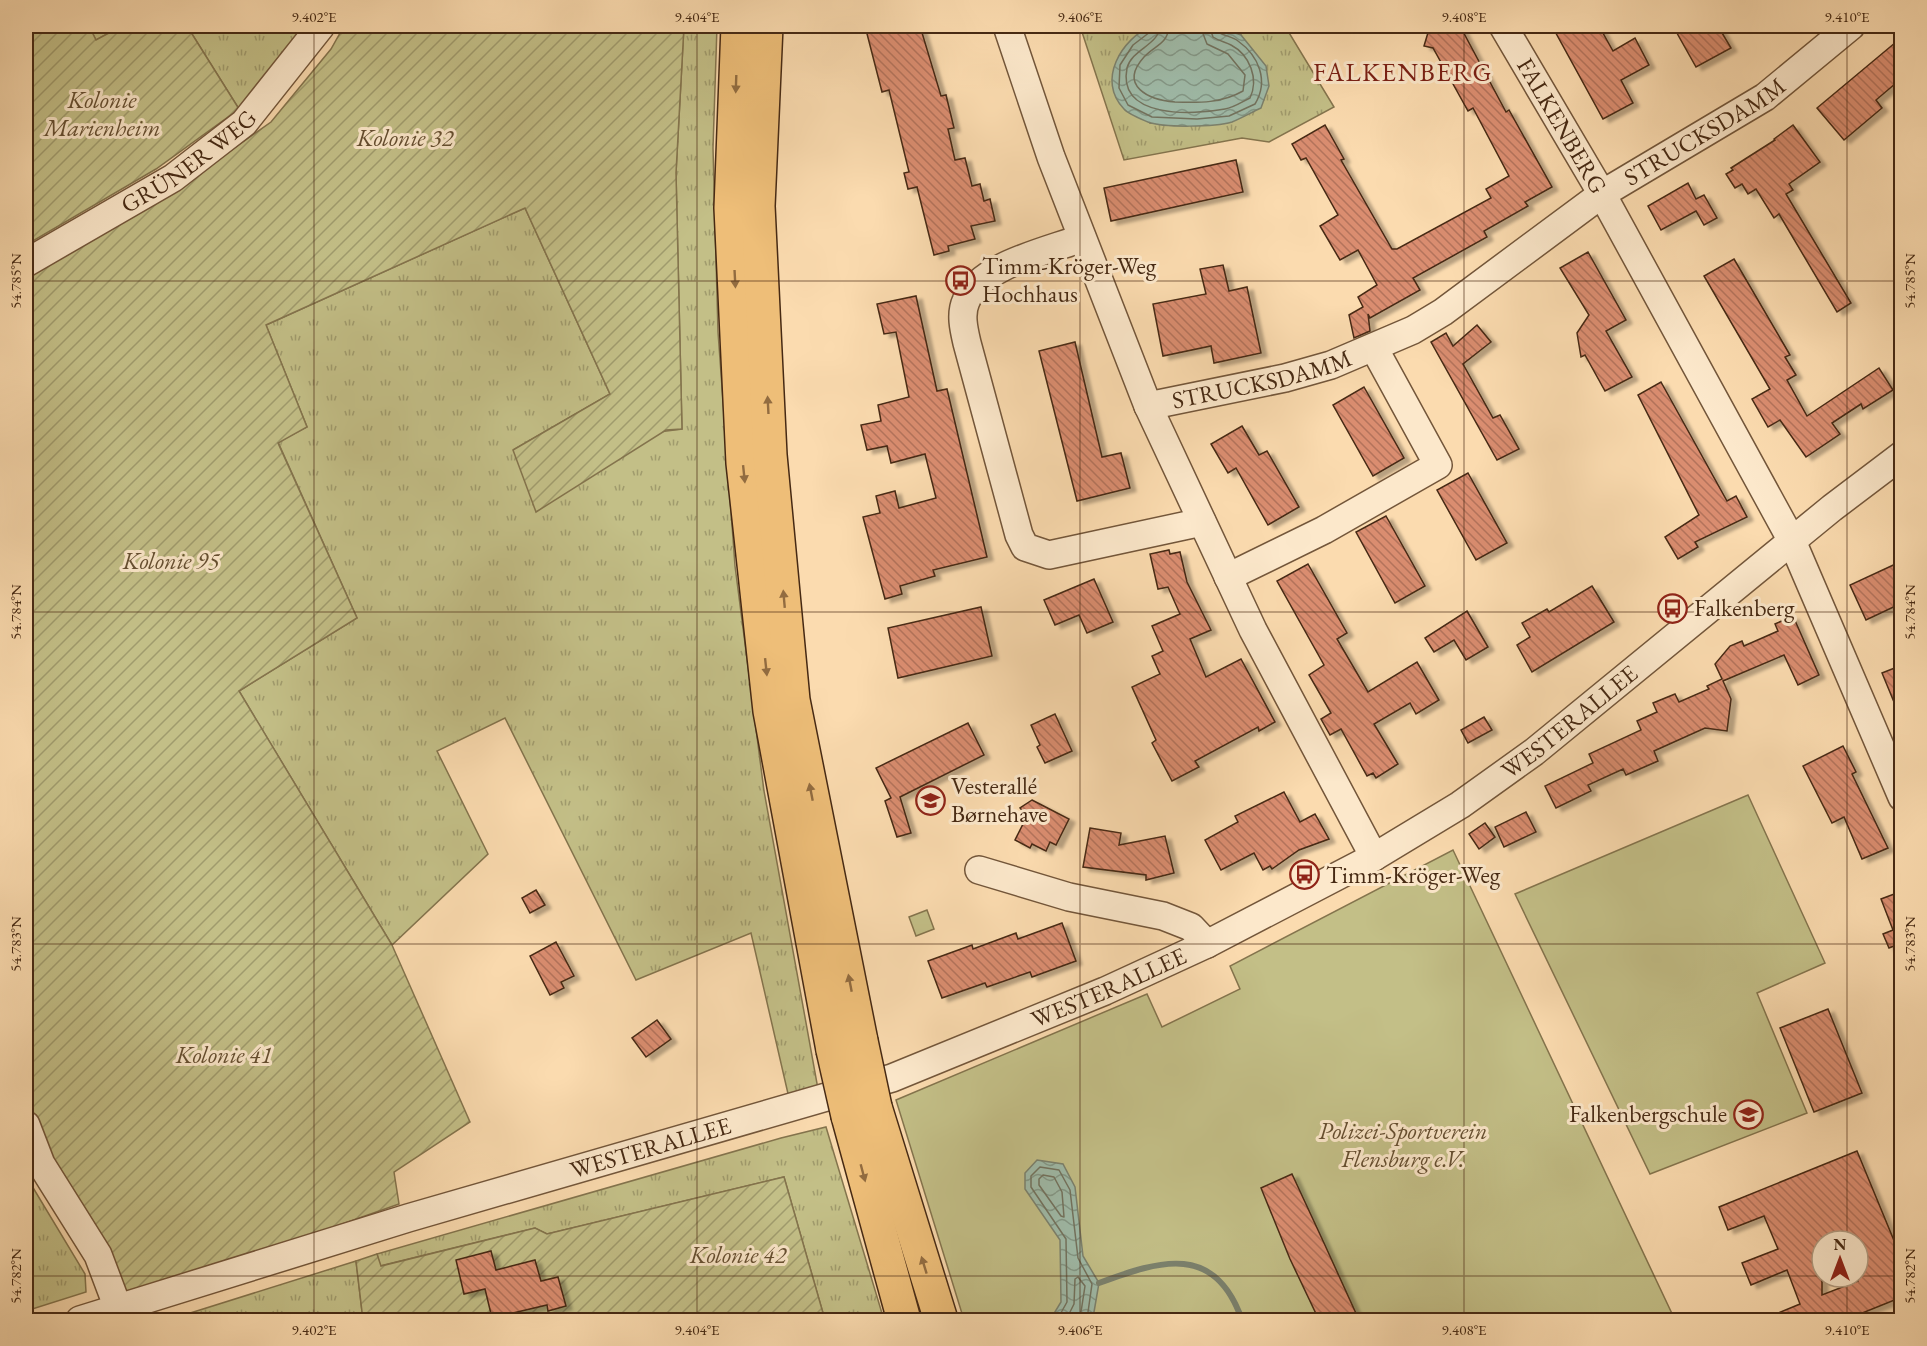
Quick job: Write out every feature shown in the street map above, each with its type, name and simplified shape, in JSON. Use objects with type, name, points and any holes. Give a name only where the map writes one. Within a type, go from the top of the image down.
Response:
[{"type":"highway","points":[[738,26],[732,208],[743,463],[770,711],[862,1112],[904,1320]]},
{"type":"highway","points":[[766,26],[758,206],[770,455],[793,700],[847,1046]]},
{"type":"highway","points":[[862,1112],[941,1320]]},
{"type":"street","name":"GRÜNER WEG","points":[[26,263],[173,178],[244,123],[321,26]]},
{"type":"street","points":[[1007,26],[1026,88],[1148,406],[1253,630],[1374,857]]},
{"type":"street","name":"FALKENBERG","points":[[1503,26],[1602,194],[1792,541],[1902,798]]},
{"type":"street","name":"STRUCKSDAMM","points":[[1148,406],[1285,378],[1331,365],[1374,348],[1443,312],[1602,194],[1765,97],[1851,26]]},
{"type":"street","points":[[1082,238],[997,269],[976,284],[965,302],[963,321],[967,343],[1019,535],[1025,547],[1049,555],[1203,522]]},
{"type":"street","name":"STRUCKSDAMM","points":[[1228,577],[1324,530],[1438,465],[1374,348]]},
{"type":"street","name":"WESTERALLEE","points":[[80,1320],[408,1218],[892,1078],[1105,991],[1207,944],[1374,857],[1460,805],[1534,752],[1792,541],[1902,455]]},
{"type":"street","name":"WESTERALLEE","points":[[979,870],[1069,897],[1163,916],[1191,927],[1207,944]]},
{"type":"street","points":[[26,1125],[41,1164],[98,1255],[118,1308]]},
{"type":"green space","name":"Kolonie Marienheim","points":[[26,26],[89,26],[96,40],[122,26],[187,26],[239,109],[156,169],[26,245]]},
{"type":"green space","points":[[89,26],[122,26],[96,40]]},
{"type":"green space","points":[[187,26],[303,26],[239,109]]},
{"type":"green space","points":[[344,26],[684,26],[676,173],[682,429],[666,430],[536,512],[513,450],[610,394],[525,208],[266,325],[307,427],[278,443],[357,618],[239,691],[392,945],[470,1122],[394,1172],[399,1204],[124,1301],[45,1158],[26,1107],[26,277],[165,197],[271,122],[331,49]]},
{"type":"green space","points":[[684,26],[717,26],[713,148],[718,332],[735,566],[764,791],[818,1089],[789,1098],[751,933],[636,980],[505,718],[437,751],[488,854],[392,945],[239,691],[357,618],[278,442],[307,427],[266,325],[525,208],[610,394],[513,450],[682,429],[676,173]]},
{"type":"green space","points":[[1080,26],[1149,26],[1150,123],[1197,125],[1230,122],[1241,35],[1216,26],[1285,26],[1334,107],[1269,142],[1242,138],[1124,160]]},
{"type":"green space","points":[[1748,795],[1825,963],[1757,993],[1807,1113],[1650,1174],[1515,894]]},
{"type":"green space","name":"Polizei-Sportverein Flensburg e.V.","points":[[1453,850],[1675,1320],[964,1320],[896,1100],[1147,994],[1162,1027],[1240,989],[1230,966]]},
{"type":"green space","points":[[927,910],[934,929],[916,936],[909,917]]},
{"type":"green space","points":[[826,1127],[884,1320],[825,1320],[784,1177],[547,1234],[535,1228],[380,1266],[377,1254]]},
{"type":"green space","points":[[26,1176],[85,1274],[86,1292],[26,1311]]},
{"type":"green space","name":"Kolonie 42","points":[[784,1177],[825,1320],[363,1320],[356,1261],[377,1254],[381,1266],[535,1228],[547,1234]]},
{"type":"green space","points":[[356,1261],[363,1320],[168,1320]]},
{"type":"water","points":[[1151,26],[1216,26],[1241,35],[1266,66],[1269,86],[1261,108],[1232,122],[1190,126],[1156,124],[1126,111],[1116,98],[1112,86],[1116,62],[1122,50],[1131,40]]},
{"type":"water","points":[[1037,1160],[1063,1164],[1075,1187],[1083,1256],[1099,1283],[1094,1312],[1098,1320],[1050,1320],[1061,1302],[1060,1240],[1025,1189],[1025,1173]]},
{"type":"building","points":[[865,26],[920,26],[941,96],[946,95],[954,128],[948,129],[955,160],[965,158],[972,186],[980,184],[984,201],[990,199],[995,221],[971,226],[975,239],[948,246],[949,251],[934,255],[917,187],[908,189],[904,173],[909,172],[889,90],[882,92]]},
{"type":"building","points":[[1430,26],[1460,26],[1506,112],[1509,110],[1552,187],[1525,202],[1528,206],[1484,231],[1487,237],[1413,278],[1420,290],[1370,318],[1368,314],[1370,331],[1354,338],[1349,315],[1363,307],[1358,297],[1377,285],[1358,250],[1340,260],[1320,226],[1338,215],[1306,158],[1301,160],[1292,144],[1325,125],[1344,159],[1341,160],[1392,249],[1397,249],[1491,198],[1486,189],[1509,176],[1473,108],[1468,111],[1433,48],[1424,46]]},
{"type":"building","points":[[1552,26],[1599,26],[1613,51],[1635,38],[1649,65],[1621,80],[1633,103],[1603,119]]},
{"type":"building","points":[[1673,26],[1718,26],[1731,48],[1696,67]]},
{"type":"building","points":[[1902,37],[1902,78],[1876,100],[1882,108],[1844,140],[1817,108]]},
{"type":"building","points":[[1793,125],[1820,162],[1789,184],[1793,190],[1786,194],[1851,303],[1837,312],[1779,214],[1774,218],[1756,189],[1748,194],[1742,184],[1735,188],[1726,174],[1733,170],[1731,168],[1775,140]]},
{"type":"building","points":[[1236,160],[1243,192],[1111,221],[1104,188]]},
{"type":"building","points":[[1688,183],[1696,199],[1704,195],[1717,218],[1704,225],[1696,211],[1661,230],[1648,206]]},
{"type":"building","points":[[1588,252],[1626,320],[1606,331],[1632,377],[1605,391],[1585,355],[1581,357],[1577,333],[1589,315],[1560,268]]},
{"type":"building","points":[[1734,259],[1790,355],[1785,357],[1796,375],[1787,380],[1807,416],[1879,368],[1893,390],[1863,409],[1861,404],[1832,423],[1840,434],[1806,457],[1780,420],[1768,427],[1752,399],[1770,389],[1704,276]]},
{"type":"building","points":[[1223,265],[1229,291],[1247,287],[1261,353],[1214,363],[1211,346],[1163,356],[1153,304],[1206,294],[1200,269]]},
{"type":"building","points":[[916,296],[937,391],[947,389],[987,557],[933,570],[935,576],[900,586],[902,594],[885,599],[863,517],[880,513],[876,496],[895,491],[899,508],[936,498],[925,454],[891,463],[887,446],[867,450],[861,425],[881,421],[878,405],[909,397],[896,332],[884,334],[877,304]]},
{"type":"building","points":[[1477,325],[1491,342],[1463,364],[1493,418],[1500,415],[1519,449],[1497,460],[1431,342],[1446,333],[1453,346]]},
{"type":"building","points":[[1075,342],[1102,457],[1121,453],[1130,488],[1077,501],[1039,351]]},
{"type":"building","points":[[1661,382],[1727,501],[1736,496],[1747,517],[1695,542],[1698,547],[1678,559],[1665,537],[1699,515],[1638,395]]},
{"type":"building","points":[[1364,387],[1404,458],[1373,476],[1333,405]]},
{"type":"building","points":[[1242,426],[1259,455],[1267,451],[1299,507],[1268,525],[1236,468],[1228,473],[1211,444]]},
{"type":"building","points":[[1468,473],[1507,543],[1476,560],[1437,490]]},
{"type":"building","points":[[1386,516],[1425,586],[1395,603],[1356,532]]},
{"type":"building","points":[[1169,550],[1170,554],[1180,552],[1187,582],[1211,630],[1190,639],[1206,677],[1241,659],[1275,722],[1259,731],[1258,727],[1195,761],[1199,767],[1172,781],[1152,743],[1156,740],[1132,687],[1160,674],[1152,656],[1163,651],[1152,626],[1180,614],[1168,587],[1158,589],[1150,554]]},
{"type":"building","points":[[1902,561],[1902,603],[1866,620],[1850,585]]},
{"type":"building","points":[[1308,564],[1347,633],[1337,639],[1368,692],[1417,662],[1439,700],[1416,714],[1410,703],[1374,724],[1398,764],[1376,778],[1373,773],[1367,776],[1341,729],[1330,735],[1321,719],[1331,713],[1309,675],[1324,665],[1277,581]]},
{"type":"building","points":[[1094,579],[1113,622],[1087,633],[1079,615],[1055,625],[1044,600]]},
{"type":"building","points":[[1592,586],[1614,622],[1532,672],[1517,645],[1530,637],[1522,623],[1547,609],[1549,612]]},
{"type":"building","points":[[981,607],[992,656],[898,678],[888,628]]},
{"type":"building","points":[[1467,611],[1488,647],[1466,660],[1454,640],[1434,652],[1425,638]]},
{"type":"building","points":[[1793,616],[1819,675],[1798,685],[1784,655],[1723,681],[1731,699],[1727,731],[1705,728],[1654,751],[1658,761],[1626,775],[1623,769],[1588,785],[1591,791],[1556,808],[1545,786],[1593,763],[1589,754],[1641,730],[1637,721],[1657,712],[1653,703],[1675,694],[1679,702],[1709,689],[1707,686],[1722,679],[1715,664],[1730,646],[1742,641],[1744,646],[1778,631],[1775,624]]},
{"type":"building","points":[[1902,665],[1902,719],[1901,719],[1882,673]]},
{"type":"building","points":[[1055,714],[1072,751],[1045,763],[1037,747],[1040,745],[1031,725]]},
{"type":"building","points":[[1484,717],[1492,730],[1468,743],[1461,730]]},
{"type":"building","points":[[968,723],[984,755],[900,797],[911,833],[897,837],[885,801],[891,798],[876,768]]},
{"type":"building","points":[[1843,746],[1856,772],[1852,774],[1888,848],[1862,859],[1844,817],[1832,823],[1803,766]]},
{"type":"building","points":[[1284,792],[1300,822],[1315,814],[1329,839],[1299,850],[1272,869],[1270,866],[1263,870],[1254,853],[1221,870],[1205,840],[1238,822],[1235,816]]},
{"type":"building","points":[[1032,800],[1069,819],[1056,845],[1050,842],[1046,851],[1032,844],[1030,848],[1015,840],[1027,816],[1020,808]]},
{"type":"building","points":[[1526,812],[1536,832],[1504,847],[1495,827]]},
{"type":"building","points":[[1485,823],[1495,837],[1479,849],[1469,834]]},
{"type":"building","points":[[1090,828],[1121,833],[1119,845],[1165,836],[1174,873],[1146,880],[1146,875],[1083,867]]},
{"type":"building","points":[[536,890],[545,905],[530,913],[522,898]]},
{"type":"building","points":[[1902,891],[1902,949],[1899,944],[1889,948],[1883,934],[1893,930],[1881,899]]},
{"type":"building","points":[[1062,923],[1076,961],[1032,977],[1030,972],[987,987],[985,983],[942,998],[928,961],[972,945],[973,949],[1016,933],[1018,939]]},
{"type":"building","points":[[556,942],[574,976],[561,982],[564,988],[550,995],[530,956]]},
{"type":"building","points":[[1828,1009],[1862,1093],[1814,1112],[1780,1028]]},
{"type":"building","points":[[657,1020],[671,1039],[646,1057],[632,1038]]},
{"type":"building","points":[[1857,1151],[1902,1260],[1902,1297],[1845,1320],[1761,1320],[1800,1304],[1787,1270],[1751,1285],[1742,1263],[1778,1249],[1764,1216],[1728,1230],[1719,1207]]},
{"type":"building","points":[[1292,1174],[1359,1320],[1319,1320],[1290,1259],[1261,1188]]},
{"type":"building","points":[[491,1251],[496,1270],[535,1260],[541,1281],[558,1277],[566,1306],[548,1311],[547,1305],[492,1318],[485,1289],[464,1294],[456,1260]]},
{"type":"waterway","points":[[1099,1283],[1164,1264],[1184,1264],[1201,1268],[1217,1278],[1231,1295],[1242,1320]]},
{"type":"place","name":"Timm-Kröger-Weg Hochhaus","points":[[961,280]]},
{"type":"place","name":"Falkenberg","points":[[1673,608]]},
{"type":"place","name":"Vesterallé Børnehave","points":[[930,800]]},
{"type":"place","name":"Timm-Kröger-Weg","points":[[1305,875]]},
{"type":"place","name":"Falkenbergschule","points":[[1748,1114]]},
{"type":"district","name":"FALKENBERG","points":[[1403,72]]},
{"type":"park label","name":"Kolonie 32","points":[[405,138]]},
{"type":"park label","name":"Kolonie 95","points":[[171,561]]},
{"type":"park label","name":"Kolonie 41","points":[[224,1055]]}]
